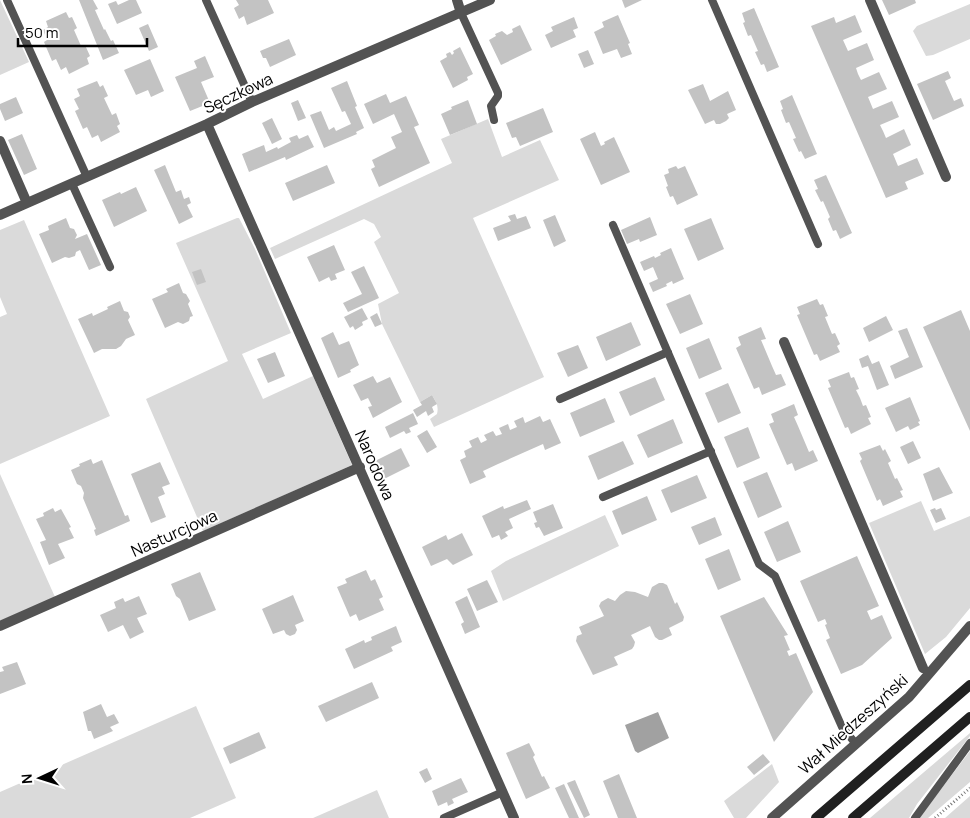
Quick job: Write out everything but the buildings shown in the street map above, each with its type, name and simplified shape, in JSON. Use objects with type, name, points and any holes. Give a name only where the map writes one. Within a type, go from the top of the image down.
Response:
[{"type":"main road","points":[[816,818],[970,685]]},
{"type":"main road","points":[[853,818],[970,717]]},
{"type":"street","points":[[457,0],[461,13]]},
{"type":"street","name":"Sęczkowa","points":[[0,215],[207,124],[252,102],[461,13],[473,4],[490,0]]},
{"type":"street","points":[[870,0],[946,177]]},
{"type":"street","name":"Narodowa","points":[[207,124],[514,818]]},
{"type":"street","points":[[0,141],[28,203]]},
{"type":"street","points":[[784,342],[923,668]]},
{"type":"street","name":"Nasturcjowa","points":[[0,626],[360,468]]},
{"type":"street","name":"Wał Miedzeszyński","points":[[772,818],[909,697],[969,628]]},
{"type":"lane","points":[[7,0],[87,177]]},
{"type":"lane","points":[[206,0],[252,102]]},
{"type":"lane","points":[[712,0],[818,244]]},
{"type":"lane","points":[[461,13],[498,93],[492,106],[494,120]]},
{"type":"lane","points":[[72,184],[110,267]]},
{"type":"lane","points":[[613,225],[759,564],[775,576],[842,727],[856,744]]},
{"type":"lane","points":[[560,399],[668,352]]},
{"type":"lane","points":[[603,497],[711,451]]},
{"type":"lane","points":[[915,818],[970,743]]},
{"type":"lane","points":[[444,818],[503,792]]},
{"type":"path","points":[[936,818],[970,788]]},
{"type":"shaded area","points":[[0,0],[29,62],[0,75]]},
{"type":"shaded area","points":[[970,4],[970,39],[933,55],[926,56],[913,31],[917,26]]},
{"type":"shaded area","points":[[488,119],[502,157],[540,140],[559,180],[473,218],[544,377],[434,427],[430,419],[437,414],[436,402],[432,395],[420,402],[382,324],[378,304],[399,293],[374,242],[381,237],[374,224],[364,219],[275,259],[270,248],[452,163],[441,139]]},
{"type":"shaded area","points":[[239,218],[255,249],[291,333],[242,354],[263,399],[313,376],[352,465],[203,531],[146,399],[228,361],[176,243]]},
{"type":"shaded area","points":[[24,220],[110,416],[0,464],[0,317],[7,314],[0,297],[0,230]]},
{"type":"shaded area","points":[[0,474],[55,597],[0,621]]},
{"type":"shaded area","points":[[921,501],[934,531],[970,516],[970,608],[946,637],[925,654],[869,523]]},
{"type":"shaded area","points":[[605,515],[619,546],[503,601],[491,571],[506,561]]},
{"type":"shaded area","points":[[196,706],[236,798],[190,818],[0,818],[0,792]]},
{"type":"shaded area","points":[[658,712],[669,738],[638,753],[635,751],[625,725]]},
{"type":"shaded area","points":[[970,733],[970,736],[917,804],[909,818],[870,818]]},
{"type":"shaded area","points":[[970,751],[970,782],[928,818],[919,818]]},
{"type":"shaded area","points":[[772,764],[779,782],[746,818],[734,818],[724,801]]},
{"type":"shaded area","points":[[377,790],[389,818],[313,818]]},
{"type":"shaded area","points":[[970,796],[970,818],[945,818]]}]
